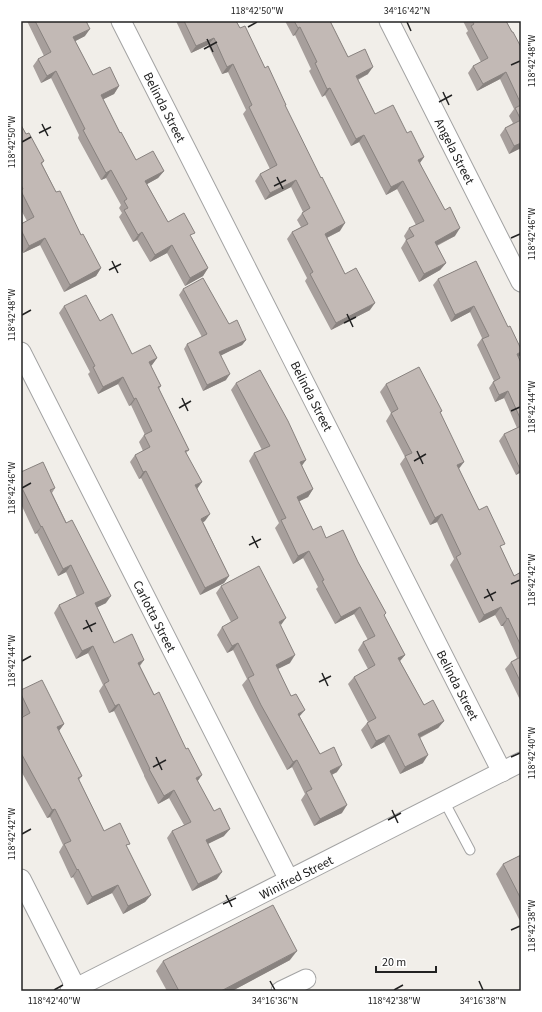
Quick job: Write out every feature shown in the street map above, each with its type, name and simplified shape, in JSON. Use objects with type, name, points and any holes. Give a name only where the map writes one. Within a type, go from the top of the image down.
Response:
[{"type":"street","name":"Belinda Street","points":[[121,21],[502,772]]},
{"type":"street","name":"Angela Street","points":[[389,21],[521,282]]},
{"type":"street","name":"Carlotta Street","points":[[21,352],[289,880]]},
{"type":"street","name":"Winifred Street","points":[[73,989],[521,762]]},
{"type":"street","points":[[21,879],[73,989]]},
{"type":"street","points":[[281,991],[306,979]]},
{"type":"lane","points":[[444,801],[470,850]]},
{"type":"building","points":[[35,21],[86,21],[90,29],[73,37],[93,75],[110,67],[119,86],[101,95],[120,133],[121,132],[136,160],[153,151],[164,171],[145,181],[168,222],[184,213],[195,233],[190,235],[208,268],[190,278],[172,245],[155,255],[142,232],[138,235],[124,210],[128,208],[124,201],[127,199],[111,170],[106,173],[83,130],[85,129],[56,71],[47,76],[38,59],[51,52]]},
{"type":"building","points":[[184,21],[236,21],[240,28],[245,26],[265,68],[268,66],[285,105],[345,223],[325,234],[345,274],[356,268],[375,303],[336,323],[310,274],[313,272],[292,232],[308,224],[302,213],[310,208],[296,180],[270,193],[260,174],[277,165],[249,107],[252,105],[233,64],[227,67],[214,38],[196,46]]},
{"type":"building","points":[[294,21],[330,21],[348,57],[365,49],[373,67],[356,76],[375,114],[393,105],[407,133],[411,131],[424,157],[418,160],[445,210],[450,207],[460,228],[435,242],[446,263],[424,274],[406,240],[414,236],[409,228],[424,221],[403,181],[391,187],[364,135],[356,139],[330,88],[327,89],[315,63],[317,62],[300,27],[298,28]]},
{"type":"building","points":[[472,21],[506,21],[513,32],[521,47],[521,104],[506,72],[483,84],[473,66],[488,58],[471,26],[474,24]]},
{"type":"building","points":[[521,105],[521,120],[515,108]]},
{"type":"building","points":[[521,120],[521,143],[514,146],[505,128]]},
{"type":"building","points":[[21,125],[26,134],[29,133],[44,161],[41,163],[56,192],[60,191],[81,235],[83,234],[101,268],[70,285],[45,238],[29,246],[21,230],[21,224],[34,217],[21,191],[23,189],[21,185]]},
{"type":"building","points":[[476,261],[508,327],[510,326],[521,349],[521,352],[517,354],[521,363],[521,420],[508,391],[499,395],[493,382],[500,378],[482,339],[489,336],[474,306],[455,315],[438,279]]},
{"type":"building","points":[[203,278],[229,324],[237,320],[246,340],[219,352],[230,374],[207,385],[187,344],[207,334],[183,289]]},
{"type":"building","points":[[86,295],[100,321],[112,314],[132,354],[150,345],[157,358],[149,362],[161,386],[158,387],[189,450],[185,451],[202,482],[195,485],[210,514],[201,519],[229,576],[205,588],[146,471],[143,472],[135,455],[150,447],[144,435],[152,431],[136,398],[134,399],[123,377],[103,387],[93,367],[95,366],[64,306]]},
{"type":"building","points":[[419,367],[442,411],[440,412],[464,462],[457,465],[479,510],[487,506],[505,544],[500,546],[514,576],[521,572],[521,646],[508,618],[507,619],[501,607],[484,615],[456,557],[461,554],[442,514],[435,518],[405,456],[412,453],[391,413],[398,409],[386,384]]},
{"type":"building","points":[[260,370],[288,421],[306,460],[300,462],[313,489],[297,497],[313,530],[321,526],[326,538],[343,530],[358,562],[386,613],[384,615],[405,655],[398,658],[424,705],[433,700],[444,721],[418,734],[428,755],[405,767],[389,735],[376,741],[367,723],[376,718],[354,677],[375,665],[363,642],[375,636],[360,607],[341,617],[322,581],[324,580],[309,551],[298,556],[281,520],[286,518],[254,453],[270,446],[236,383]]},
{"type":"building","points":[[521,426],[521,468],[520,469],[504,434]]},
{"type":"building","points":[[43,462],[55,488],[50,490],[66,523],[72,520],[111,596],[95,603],[114,643],[132,634],[144,660],[138,663],[154,695],[159,692],[186,749],[188,748],[202,775],[196,778],[214,811],[220,808],[230,829],[206,840],[222,872],[198,884],[172,831],[191,822],[174,790],[164,796],[149,769],[119,704],[115,706],[104,684],[109,681],[93,646],[82,651],[59,605],[84,593],[71,565],[63,569],[21,486],[21,472]]},
{"type":"building","points":[[259,566],[286,618],[279,622],[295,655],[276,665],[291,696],[296,694],[305,710],[298,714],[320,754],[334,747],[342,765],[330,771],[347,805],[320,819],[306,792],[312,789],[297,760],[293,762],[261,705],[248,678],[254,675],[238,643],[232,646],[222,627],[238,618],[221,586]]},
{"type":"building","points":[[521,657],[521,683],[511,662]]},
{"type":"building","points":[[42,680],[64,724],[57,727],[82,776],[78,778],[104,831],[120,823],[130,844],[126,845],[151,895],[128,906],[118,885],[92,897],[64,844],[71,841],[55,809],[52,810],[21,753],[21,718],[30,713],[21,694],[21,690]]},
{"type":"building","points":[[521,855],[521,899],[503,864]]},
{"type":"building","points":[[273,905],[297,951],[221,991],[179,991],[163,961]]}]
